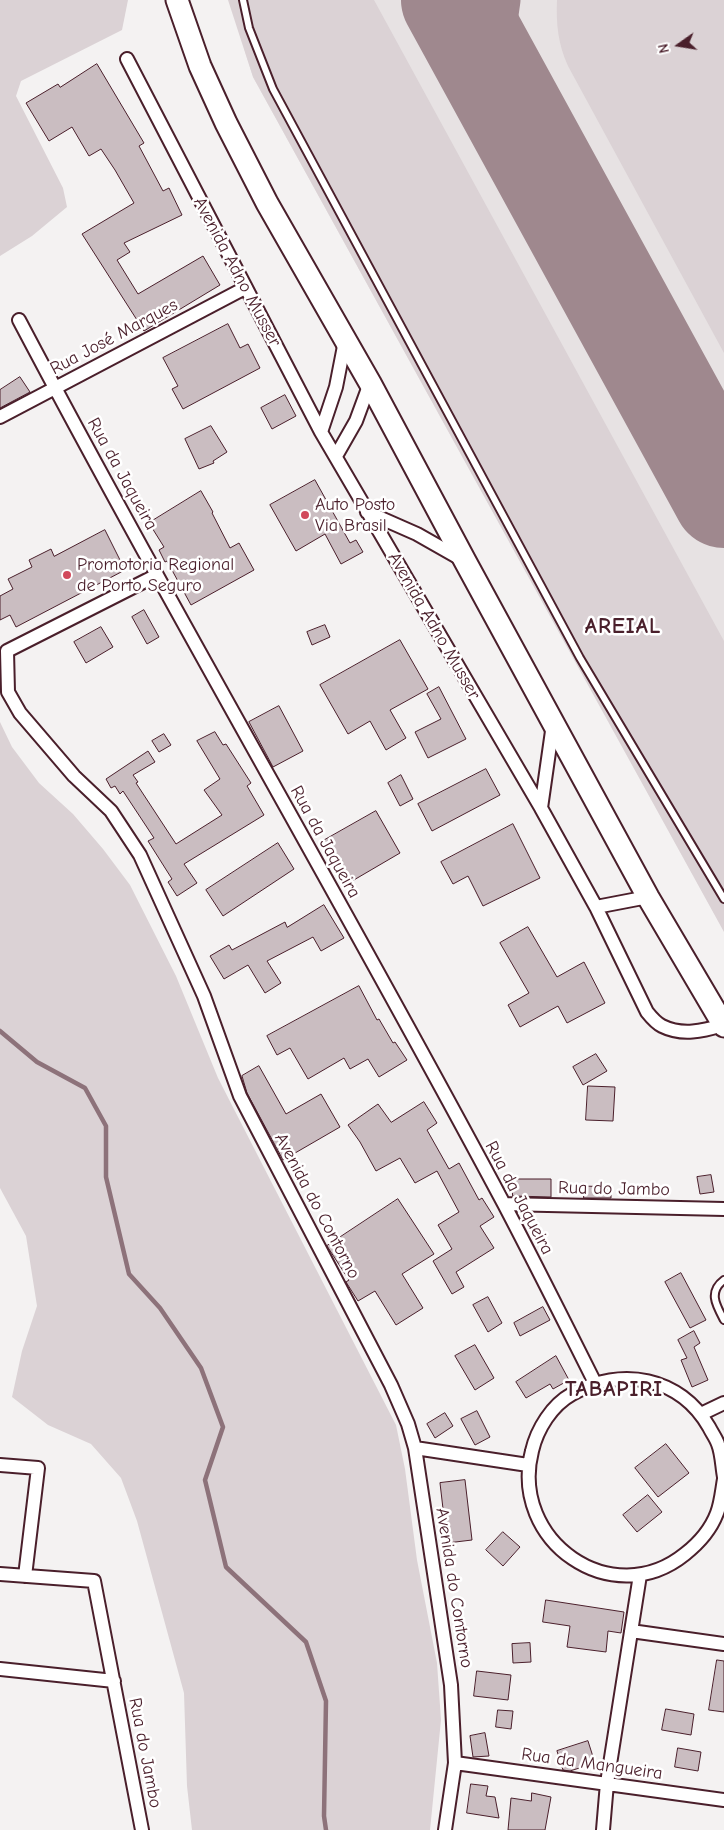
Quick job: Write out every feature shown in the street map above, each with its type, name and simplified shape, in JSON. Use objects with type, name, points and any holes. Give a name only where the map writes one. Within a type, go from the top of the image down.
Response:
[{"type":"main road","points":[[177,0],[200,66],[226,123],[267,203],[370,383],[464,561],[648,897],[724,1026]]},
{"type":"street","name":"Avenida Adno Musser","points":[[127,59],[321,432],[541,808],[596,908],[647,1012],[661,1025],[680,1032],[699,1032],[724,1026]]},
{"type":"street","name":"Rua José Marques","points":[[0,417],[245,288]]},
{"type":"street","name":"Rua da Jaqueira","points":[[19,320],[504,1204],[595,1382]]},
{"type":"street","points":[[321,432],[336,387],[345,341]]},
{"type":"street","points":[[336,456],[356,421],[370,383]]},
{"type":"street","points":[[367,512],[418,534],[464,561]]},
{"type":"street","points":[[4,647],[157,574]]},
{"type":"street","name":"Avenida do Contorno","points":[[4,647],[8,692],[20,713],[74,776],[111,811],[140,855],[204,996],[240,1096],[391,1385],[408,1424],[415,1448],[451,1685],[455,1763],[445,1830]]},
{"type":"street","points":[[541,808],[553,724]]},
{"type":"street","points":[[596,908],[648,897]]},
{"type":"street","name":"Rua do Jambo","points":[[504,1204],[724,1209]]},
{"type":"street","points":[[624,1378],[653,1382],[680,1394],[702,1414],[719,1444],[724,1478],[718,1512],[700,1542],[673,1564],[640,1575],[610,1574],[582,1565],[557,1548],[539,1523],[529,1495],[528,1465],[535,1438],[549,1414],[570,1395],[595,1382],[624,1378]]},
{"type":"street","points":[[702,1414],[724,1403]]},
{"type":"street","points":[[415,1448],[528,1465]]},
{"type":"street","points":[[0,1465],[38,1468],[25,1576],[0,1574]]},
{"type":"street","points":[[603,1830],[607,1783],[640,1575]]},
{"type":"street","name":"Rua do Jambo","points":[[25,1576],[94,1581],[142,1830]]},
{"type":"street","points":[[631,1631],[724,1644]]},
{"type":"street","points":[[0,1669],[114,1682]]},
{"type":"street","name":"Rua da Mangueira","points":[[455,1763],[724,1800]]},
{"type":"lane","points":[[243,0],[249,28],[278,98],[580,658],[724,898]]},
{"type":"lane","points":[[724,1280],[715,1290],[714,1294],[715,1303],[724,1320]]},
{"type":"shaded area","points":[[0,0],[128,0],[122,30],[21,81],[16,96],[63,188],[67,207],[32,236],[0,256]]},
{"type":"shaded area","points":[[228,0],[374,0],[724,641],[724,932],[253,77]]},
{"type":"shaded area","points":[[229,0],[724,0],[724,931],[253,77]]},
{"type":"shaded area","points":[[557,0],[724,0],[724,353],[568,66],[558,34]]},
{"type":"shaded area","points":[[0,722],[12,747],[39,783],[73,814],[130,885],[176,976],[218,1078],[396,1425],[405,1469],[417,1560],[437,1663],[441,1720],[430,1830],[192,1830],[187,1786],[184,1693],[137,1521],[121,1478],[91,1444],[48,1425],[12,1397],[22,1351],[37,1306],[26,1236],[0,1188]]},
{"type":"building","points":[[97,64],[144,143],[139,146],[163,191],[169,188],[182,215],[124,243],[130,252],[117,260],[138,294],[203,256],[220,285],[144,331],[82,234],[134,203],[101,149],[89,156],[72,127],[49,141],[26,103],[58,84],[60,87]]},
{"type":"building","points":[[228,324],[240,348],[248,344],[260,368],[183,409],[172,389],[178,386],[163,358]]},
{"type":"building","points":[[20,377],[30,392],[0,408],[0,390]]},
{"type":"building","points":[[285,395],[296,416],[272,429],[261,408]]},
{"type":"building","points":[[211,426],[227,452],[213,461],[214,463],[199,469],[185,439]]},
{"type":"building","name":"Auto Posto Via Brasil","points":[[315,480],[350,543],[356,540],[363,552],[341,564],[325,534],[296,551],[270,505]]},
{"type":"building","points":[[201,491],[230,548],[239,543],[254,570],[191,605],[167,561],[165,562],[159,550],[164,547],[149,523]]},
{"type":"building","name":"Promotoria Regional de Porto Seguro","points":[[105,530],[125,570],[16,627],[10,615],[0,620],[0,596],[13,589],[8,579],[32,567],[29,560],[51,549],[54,556]]},
{"type":"building","points":[[144,610],[159,637],[147,644],[132,617]]},
{"type":"building","points":[[325,625],[330,637],[312,645],[307,632]]},
{"type":"building","points":[[101,627],[113,647],[86,663],[74,642]]},
{"type":"building","points":[[400,640],[428,689],[390,710],[406,738],[386,750],[370,721],[348,734],[320,685]]},
{"type":"building","points":[[439,687],[466,739],[428,758],[415,732],[441,719],[427,694]]},
{"type":"building","points":[[279,706],[303,751],[273,767],[249,722]]},
{"type":"building","points":[[215,732],[223,745],[226,744],[251,783],[247,786],[264,815],[184,864],[197,883],[177,896],[168,882],[172,879],[148,841],[154,838],[123,791],[120,794],[115,786],[111,788],[106,779],[148,751],[155,762],[133,775],[138,782],[136,783],[176,844],[222,815],[204,790],[220,779],[197,741]]},
{"type":"building","points":[[164,734],[171,745],[159,752],[152,741]]},
{"type":"building","points":[[486,769],[500,795],[432,831],[418,804]]},
{"type":"building","points":[[401,775],[413,799],[400,806],[388,783]]},
{"type":"building","points":[[376,811],[400,853],[347,884],[323,841]]},
{"type":"building","points":[[513,824],[540,878],[483,906],[468,876],[453,884],[441,862]]},
{"type":"building","points":[[278,843],[294,869],[223,916],[206,890]]},
{"type":"building","points":[[324,905],[344,938],[321,951],[313,937],[267,961],[281,983],[265,993],[248,965],[224,979],[210,956],[229,945],[232,950],[285,922],[287,927]]},
{"type":"building","points":[[528,927],[557,977],[584,962],[605,1003],[567,1023],[558,1006],[520,1027],[508,1005],[529,993],[500,943]]},
{"type":"building","points":[[359,986],[377,1020],[379,1019],[393,1043],[395,1042],[407,1060],[379,1077],[368,1059],[350,1069],[344,1058],[308,1079],[290,1048],[277,1055],[267,1036]]},
{"type":"building","points":[[596,1054],[607,1071],[583,1085],[573,1067]]},
{"type":"building","points":[[259,1066],[286,1114],[321,1094],[340,1127],[283,1160],[247,1093],[242,1076]]},
{"type":"building","points":[[588,1086],[615,1087],[613,1121],[586,1120]]},
{"type":"building","points":[[424,1102],[437,1123],[427,1130],[449,1169],[459,1163],[479,1200],[482,1198],[494,1217],[480,1226],[494,1248],[456,1272],[464,1287],[452,1294],[433,1261],[452,1249],[438,1225],[459,1212],[437,1171],[415,1183],[400,1158],[376,1171],[348,1125],[378,1104],[391,1122]]},
{"type":"building","points":[[711,1175],[714,1192],[700,1194],[697,1177]]},
{"type":"building","points":[[512,1179],[551,1179],[551,1197],[513,1196]]},
{"type":"building","points":[[584,1186],[611,1187],[611,1198],[584,1198]]},
{"type":"building","points":[[398,1199],[434,1254],[402,1274],[423,1308],[396,1325],[375,1291],[358,1301],[346,1282],[349,1280],[327,1246]]},
{"type":"building","points":[[681,1273],[706,1320],[690,1328],[665,1282]]},
{"type":"building","points":[[488,1297],[502,1323],[488,1332],[473,1305]]},
{"type":"building","points":[[543,1307],[550,1320],[520,1336],[514,1323]]},
{"type":"building","points":[[694,1331],[700,1343],[694,1347],[708,1380],[692,1387],[681,1360],[687,1358],[678,1340]]},
{"type":"building","points":[[475,1345],[494,1378],[475,1390],[455,1356]]},
{"type":"building","points":[[556,1356],[569,1380],[553,1389],[550,1384],[526,1398],[516,1382]]},
{"type":"building","points":[[477,1411],[490,1437],[475,1445],[461,1419]]},
{"type":"building","points":[[445,1413],[453,1426],[435,1438],[427,1424]]},
{"type":"building","points":[[666,1444],[689,1473],[658,1497],[635,1468]]},
{"type":"building","points":[[465,1480],[472,1540],[447,1543],[440,1483]]},
{"type":"building","points":[[648,1495],[662,1512],[637,1532],[623,1515]]},
{"type":"building","points":[[503,1532],[520,1547],[503,1566],[486,1550]]},
{"type":"building","points":[[546,1600],[624,1612],[621,1633],[608,1631],[606,1652],[567,1647],[570,1626],[543,1622]]},
{"type":"building","points":[[530,1643],[531,1662],[513,1663],[512,1644]]},
{"type":"building","points":[[717,1660],[724,1661],[724,1712],[709,1710]]},
{"type":"building","points":[[477,1671],[511,1675],[508,1700],[474,1696]]},
{"type":"building","points":[[666,1709],[694,1714],[691,1735],[662,1730]]},
{"type":"building","points":[[498,1710],[513,1711],[511,1729],[496,1727]]},
{"type":"building","points":[[485,1733],[489,1756],[473,1757],[470,1736]]},
{"type":"building","points":[[588,1741],[595,1763],[570,1771],[563,1770],[557,1751]]},
{"type":"building","points":[[678,1748],[701,1752],[698,1771],[675,1767]]},
{"type":"building","points":[[471,1784],[488,1786],[486,1796],[495,1797],[499,1818],[467,1813]]},
{"type":"building","points":[[532,1793],[551,1797],[545,1830],[508,1830],[511,1798],[531,1801]]},
{"type":"waterway","points":[[0,1031],[37,1062],[85,1088],[106,1126],[106,1177],[129,1274],[160,1308],[201,1368],[223,1427],[205,1480],[226,1567],[306,1642],[326,1701],[324,1816],[326,1830]]},
{"type":"taxiway","points":[[498,81],[493,49],[500,0]]},
{"type":"runway","points":[[452,0],[724,497]]},
{"type":"place","name":"Auto Posto Via Brasil","points":[[305,515]]},
{"type":"place","name":"Promotoria Regional de Porto Seguro","points":[[67,575]]},
{"type":"district","name":"AREIAL","points":[[623,627]]},
{"type":"district","name":"TABAPIRI","points":[[614,1390]]}]
